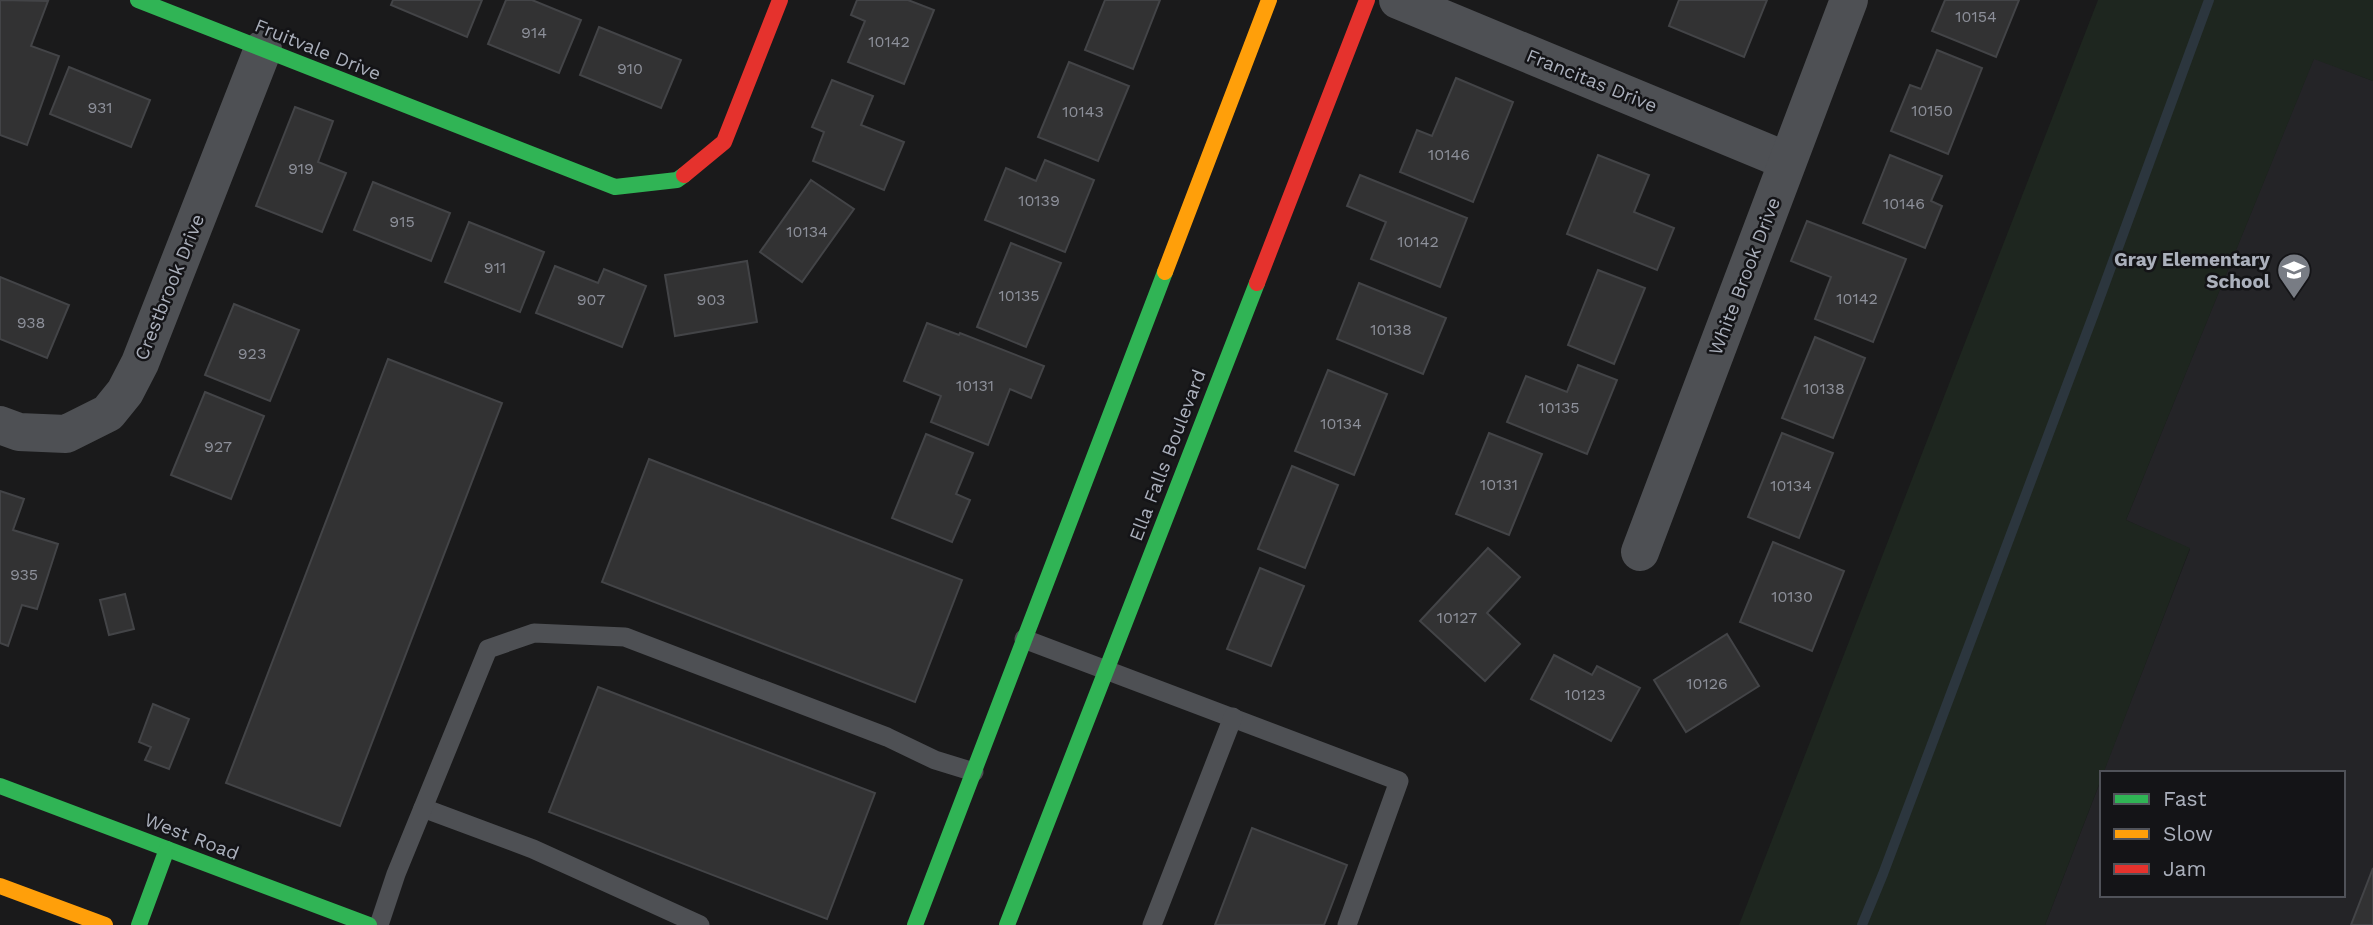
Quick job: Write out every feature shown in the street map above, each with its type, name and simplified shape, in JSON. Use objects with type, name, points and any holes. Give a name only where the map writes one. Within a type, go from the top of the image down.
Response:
[{"type":"street","name":"Fruitvale Drive","points":[[138,0],[615,187],[677,180],[724,142],[780,0]]},
{"type":"street","points":[[915,925],[1269,0]]},
{"type":"street","name":"Ella Falls Boulevard","points":[[1007,925],[1367,0]]},
{"type":"street","name":"Francitas Drive","points":[[1398,0],[1787,161]]},
{"type":"street","name":"White Brook Drive","points":[[1640,552],[1849,0]]},
{"type":"street","name":"Crestbrook Drive","points":[[0,425],[19,432],[66,435],[108,412],[125,392],[145,351],[263,49]]},
{"type":"street","name":"West Road","points":[[0,786],[369,925]]},
{"type":"street","points":[[139,925],[167,849]]},
{"type":"street","points":[[0,886],[105,925]]},
{"type":"lane","points":[[379,925],[396,874],[488,649],[534,633],[625,637],[887,737],[935,760],[974,772]]},
{"type":"lane","points":[[1024,639],[1399,781],[1347,925]]},
{"type":"lane","points":[[1152,925],[1233,717]]},
{"type":"lane","points":[[423,808],[533,849],[700,925]]},
{"type":"shaded area","points":[[2098,0],[2373,0],[2373,81],[2314,59],[2126,520],[2190,548],[2104,771],[2100,771],[2100,782],[2045,925],[1739,925]]},
{"type":"shaded area","name":"Gray Elementary School","points":[[2314,58],[2373,81],[2373,925],[2045,925],[2100,782],[2100,897],[2345,897],[2345,771],[2104,771],[2190,549],[2126,520]]},
{"type":"building","points":[[0,0],[48,1],[31,46],[59,56],[27,145],[0,135]]},
{"type":"building","points":[[393,0],[482,0],[467,37],[391,5]]},
{"type":"building","points":[[506,0],[532,0],[581,20],[559,73],[488,44]]},
{"type":"building","points":[[857,0],[908,0],[934,10],[904,84],[848,62],[865,21],[851,15]]},
{"type":"building","points":[[1105,0],[1160,0],[1133,69],[1085,50]]},
{"type":"building","points":[[1679,0],[1767,0],[1744,57],[1669,26]]},
{"type":"building","points":[[1945,0],[2019,0],[1996,57],[1932,31]]},
{"type":"building","points":[[599,27],[681,60],[661,108],[580,75]]},
{"type":"building","points":[[1937,50],[1982,68],[1948,154],[1891,131],[1910,85],[1921,89]]},
{"type":"building","points":[[1069,62],[1129,86],[1098,161],[1038,137]]},
{"type":"building","points":[[69,67],[150,100],[131,147],[50,114]]},
{"type":"building","points":[[1456,78],[1513,102],[1473,202],[1400,172],[1417,130],[1432,136]]},
{"type":"building","points":[[832,80],[873,96],[861,125],[904,142],[884,190],[813,161],[824,132],[812,127]]},
{"type":"building","points":[[295,107],[333,121],[318,162],[346,173],[322,232],[256,206]]},
{"type":"building","points":[[1598,155],[1649,175],[1634,212],[1674,228],[1657,270],[1567,234]]},
{"type":"building","points":[[1890,155],[1942,176],[1931,201],[1942,206],[1925,248],[1863,223]]},
{"type":"building","points":[[1045,160],[1094,180],[1065,252],[985,220],[1006,168],[1036,181]]},
{"type":"building","points":[[1360,175],[1467,218],[1440,287],[1371,259],[1386,222],[1347,206]]},
{"type":"building","points":[[811,180],[854,209],[802,282],[760,252]]},
{"type":"building","points":[[373,182],[450,213],[431,261],[354,230]]},
{"type":"building","points":[[1807,221],[1906,259],[1873,342],[1815,319],[1831,277],[1791,261]]},
{"type":"building","points":[[469,222],[544,252],[520,312],[445,282]]},
{"type":"building","points":[[1011,243],[1061,263],[1026,347],[977,327]]},
{"type":"building","points":[[747,261],[757,322],[675,336],[665,275]]},
{"type":"building","points":[[555,266],[598,283],[604,269],[646,286],[622,347],[536,313]]},
{"type":"building","points":[[1598,270],[1645,288],[1614,364],[1568,345]]},
{"type":"building","points":[[0,277],[69,305],[47,358],[0,339]]},
{"type":"building","points":[[1359,283],[1446,318],[1423,374],[1337,339]]},
{"type":"building","points":[[234,304],[299,330],[270,401],[205,375]]},
{"type":"building","points":[[927,323],[1044,366],[1031,398],[1010,389],[988,445],[931,422],[941,396],[904,381]]},
{"type":"building","points":[[1815,337],[1865,358],[1833,438],[1782,418]]},
{"type":"building","points":[[388,359],[502,403],[340,826],[226,783]]},
{"type":"building","points":[[1578,365],[1617,380],[1587,454],[1507,422],[1526,376],[1567,392]]},
{"type":"building","points":[[1328,370],[1387,394],[1354,475],[1295,451]]},
{"type":"building","points":[[205,392],[264,416],[231,499],[171,475]]},
{"type":"building","points":[[1489,433],[1542,454],[1509,535],[1456,514]]},
{"type":"building","points":[[1782,433],[1833,453],[1799,538],[1748,517]]},
{"type":"building","points":[[926,434],[973,453],[956,494],[970,500],[952,542],[892,518]]},
{"type":"building","points":[[649,459],[962,580],[915,702],[602,582]]},
{"type":"building","points":[[1292,466],[1338,485],[1305,568],[1258,549]]},
{"type":"building","points":[[0,491],[24,499],[13,530],[58,544],[37,609],[22,605],[8,646],[0,643]]},
{"type":"building","points":[[1773,542],[1844,571],[1812,651],[1740,622]]},
{"type":"building","points":[[1488,548],[1520,577],[1487,613],[1520,644],[1485,681],[1420,621]]},
{"type":"building","points":[[1260,568],[1304,586],[1271,666],[1227,649]]},
{"type":"building","points":[[125,594],[134,629],[109,635],[100,600]]},
{"type":"building","points":[[1727,634],[1759,686],[1686,732],[1654,680]]},
{"type":"building","points":[[1554,655],[1592,675],[1597,666],[1640,688],[1611,741],[1531,699]]},
{"type":"building","points":[[598,687],[875,793],[827,919],[549,812]]},
{"type":"building","points":[[153,704],[189,719],[169,769],[145,760],[151,747],[139,742]]},
{"type":"building","points":[[1252,828],[1347,865],[1324,925],[1215,925]]},
{"type":"building","points":[[2373,868],[2373,925],[2351,925]]},
{"type":"waterway","points":[[1862,925],[2093,316],[2209,0]]},
{"type":"traffic: fast","points":[[138,0],[615,187],[677,180],[684,175]]},
{"type":"traffic: fast","points":[[915,925],[1165,272]]},
{"type":"traffic: fast","points":[[1007,925],[1257,283]]},
{"type":"traffic: fast","points":[[0,786],[369,925]]},
{"type":"traffic: fast","points":[[139,925],[167,849]]},
{"type":"traffic: slow","points":[[1165,272],[1269,0]]},
{"type":"traffic: slow","points":[[0,886],[105,925]]},
{"type":"traffic: jam","points":[[684,175],[724,142],[780,0]]},
{"type":"traffic: jam","points":[[1257,283],[1367,0]]},
{"type":"place","name":"Gray Elementary School","points":[[2294,300]]}]
